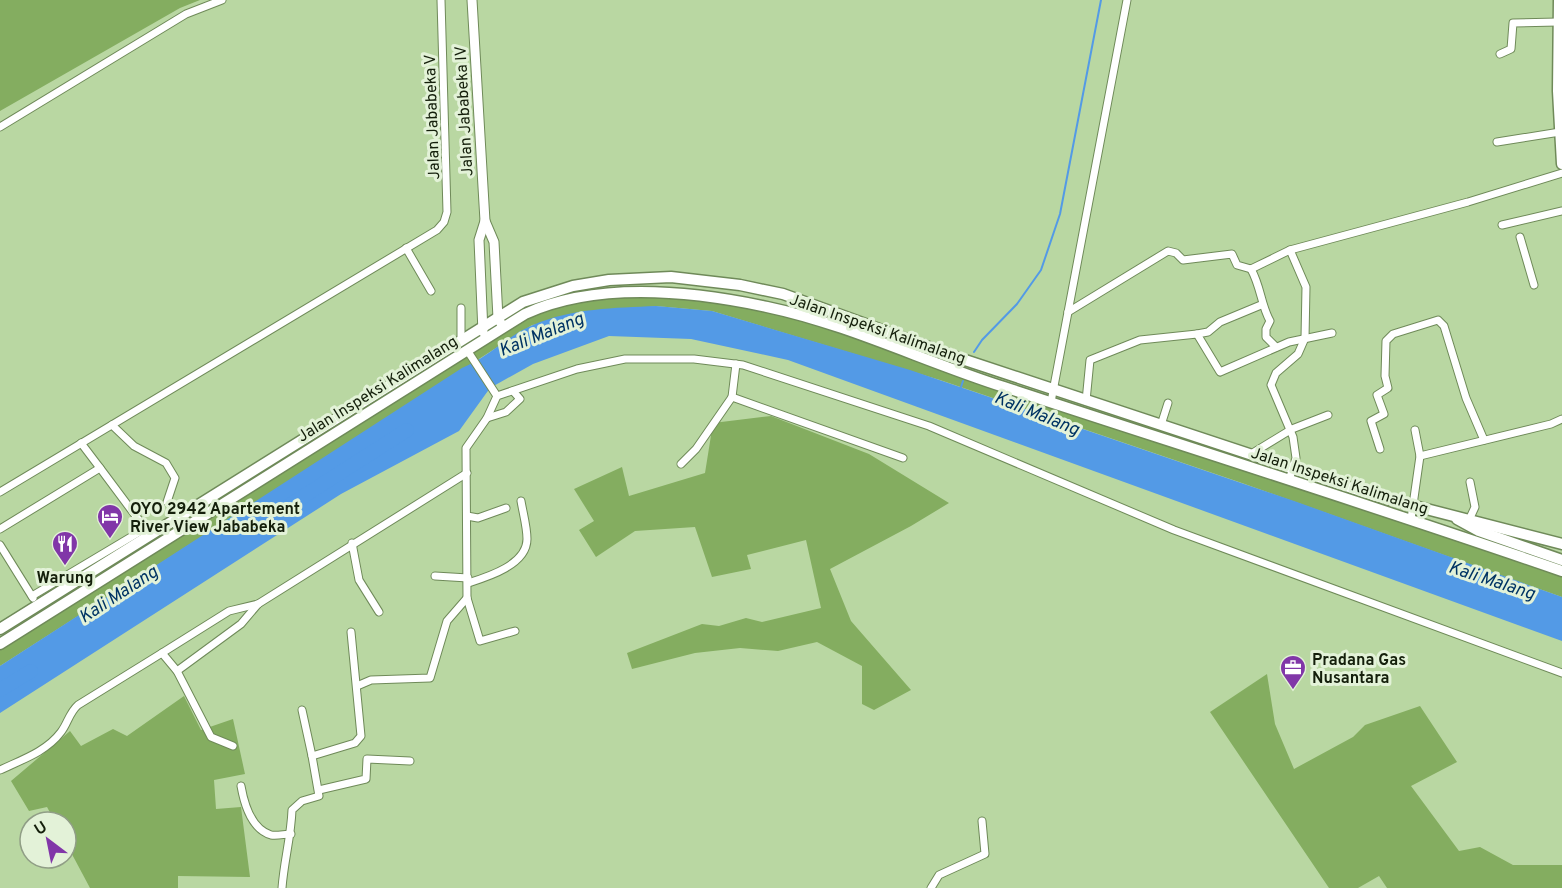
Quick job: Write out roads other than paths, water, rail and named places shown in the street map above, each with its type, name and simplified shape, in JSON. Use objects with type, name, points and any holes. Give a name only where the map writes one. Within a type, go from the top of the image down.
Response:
[{"type":"main road","points":[[1559,0],[1562,164]]},
{"type":"main road","name":"Jalan Inspeksi Kalimalang","points":[[0,629],[34,601],[148,531],[183,514],[553,291],[609,280],[671,277],[741,285],[806,301],[932,349],[1053,390],[1294,466],[1412,513],[1443,529],[1562,571]]},
{"type":"main road","points":[[773,309],[777,293]]},
{"type":"main road","name":"Jalan Inspeksi Kalimalang","points":[[517,313],[563,302],[614,294],[674,295],[773,309],[824,323],[959,373],[1289,480],[1412,513],[1452,516],[1562,544]]},
{"type":"main road","name":"Jalan Inspeksi Kalimalang","points":[[0,644],[464,345]]},
{"type":"main road","points":[[1133,429],[1137,417]]},
{"type":"main road","points":[[1205,452],[1208,440]]},
{"type":"main road","points":[[1452,516],[1481,532],[1562,560]]},
{"type":"main road","points":[[1443,529],[1481,532]]},
{"type":"street","points":[[0,127],[186,14],[222,0]]},
{"type":"street","name":"Jalan Jababeka V","points":[[406,248],[437,230],[444,222],[447,212],[441,0]]},
{"type":"street","name":"Jalan Jababeka IV","points":[[472,0],[485,221],[494,242],[501,322]]},
{"type":"street","points":[[1051,402],[1127,0]]},
{"type":"street","points":[[1500,54],[1511,49],[1513,23],[1558,22]]},
{"type":"street","points":[[1497,142],[1560,132]]},
{"type":"street","points":[[1068,312],[1168,251],[1176,253],[1184,260],[1232,254],[1237,265],[1251,268],[1290,250],[1422,215],[1562,173]]},
{"type":"street","points":[[1502,225],[1562,211]]},
{"type":"street","name":"Jalan Jababeka IV","points":[[484,333],[479,240],[485,221]]},
{"type":"street","points":[[1520,237],[1534,285]]},
{"type":"street","points":[[0,492],[406,248],[431,291]]},
{"type":"street","points":[[1289,480],[1294,466],[1296,448],[1292,429],[1271,385],[1276,373],[1298,354],[1305,338],[1306,287],[1290,250]]},
{"type":"street","points":[[1086,400],[1089,385],[1088,363],[1093,356],[1140,340],[1208,332],[1220,322],[1264,303],[1251,268]]},
{"type":"street","points":[[1261,305],[1270,321],[1266,329],[1266,337],[1276,347]]},
{"type":"street","points":[[461,308],[464,345],[494,393],[487,418],[466,448],[467,598],[480,641],[515,631]]},
{"type":"street","points":[[1380,449],[1371,421],[1384,414],[1377,395],[1388,388],[1385,376],[1386,342],[1393,334],[1438,320],[1444,326],[1466,398],[1484,440]]},
{"type":"street","points":[[1197,334],[1220,372],[1276,347],[1332,333]]},
{"type":"street","points":[[494,393],[513,391],[577,369],[625,359],[684,358],[736,364],[929,426],[1174,530],[1562,673]]},
{"type":"street","points":[[681,464],[696,449],[732,397],[736,364]]},
{"type":"street","points":[[487,418],[512,408],[520,399],[513,391]]},
{"type":"street","points":[[732,397],[903,458]]},
{"type":"street","points":[[1161,425],[1168,404]]},
{"type":"street","points":[[1251,454],[1292,429],[1328,415]]},
{"type":"street","points":[[1420,456],[1562,419]]},
{"type":"street","points":[[112,425],[134,446],[172,468],[176,478],[167,502],[171,507],[180,509],[183,514]]},
{"type":"street","points":[[1412,513],[1420,456],[1415,430]]},
{"type":"street","points":[[81,443],[148,531]]},
{"type":"street","points":[[0,529],[100,468]]},
{"type":"street","points":[[177,672],[241,624],[258,604],[467,473]]},
{"type":"street","points":[[1469,520],[1475,507],[1470,482]]},
{"type":"street","points":[[435,576],[468,580],[502,570],[523,552],[527,539],[521,501]]},
{"type":"street","points":[[467,516],[478,518],[506,508]]},
{"type":"street","points":[[352,543],[359,580],[379,612]]},
{"type":"street","points":[[0,545],[34,601]]},
{"type":"street","points":[[357,686],[371,680],[430,678],[447,621],[467,598]]},
{"type":"street","points":[[0,770],[44,748],[63,730],[70,711],[78,705],[229,611],[258,604]]},
{"type":"street","points":[[312,756],[359,740],[362,727],[351,632]]},
{"type":"street","points":[[162,652],[177,672],[211,737],[219,743],[233,746]]},
{"type":"street","points":[[282,888],[294,806],[302,801],[317,798],[319,790],[302,710]]},
{"type":"street","points":[[319,790],[366,779],[367,759],[410,761]]},
{"type":"street","points":[[241,786],[245,809],[257,823],[271,835],[291,834]]},
{"type":"street","points":[[931,888],[939,874],[985,854],[982,821]]},
{"type":"water","points":[[656,306],[712,311],[910,370],[1297,502],[1562,597],[1562,641],[788,360],[691,339],[609,336],[533,364],[490,388],[459,431],[341,494],[0,713],[0,666],[524,329],[548,319],[578,312]]},
{"type":"waterway","points":[[974,352],[982,340],[1017,304],[1041,270],[1060,214],[1101,0]]},
{"type":"waterway","points":[[960,390],[963,381]]},
{"type":"waterway","name":"Kali Malang","points":[[257,526],[407,430]]},
{"type":"waterway","name":"Kali Malang","points":[[0,690],[31,671]]},
{"type":"place","name":"OYO 2942 Apartement River View Jababeka","points":[[110,540]]},
{"type":"place","name":"Warung","points":[[65,567]]},
{"type":"place","name":"Pradana Gas Nusantara","points":[[1293,691]]}]
